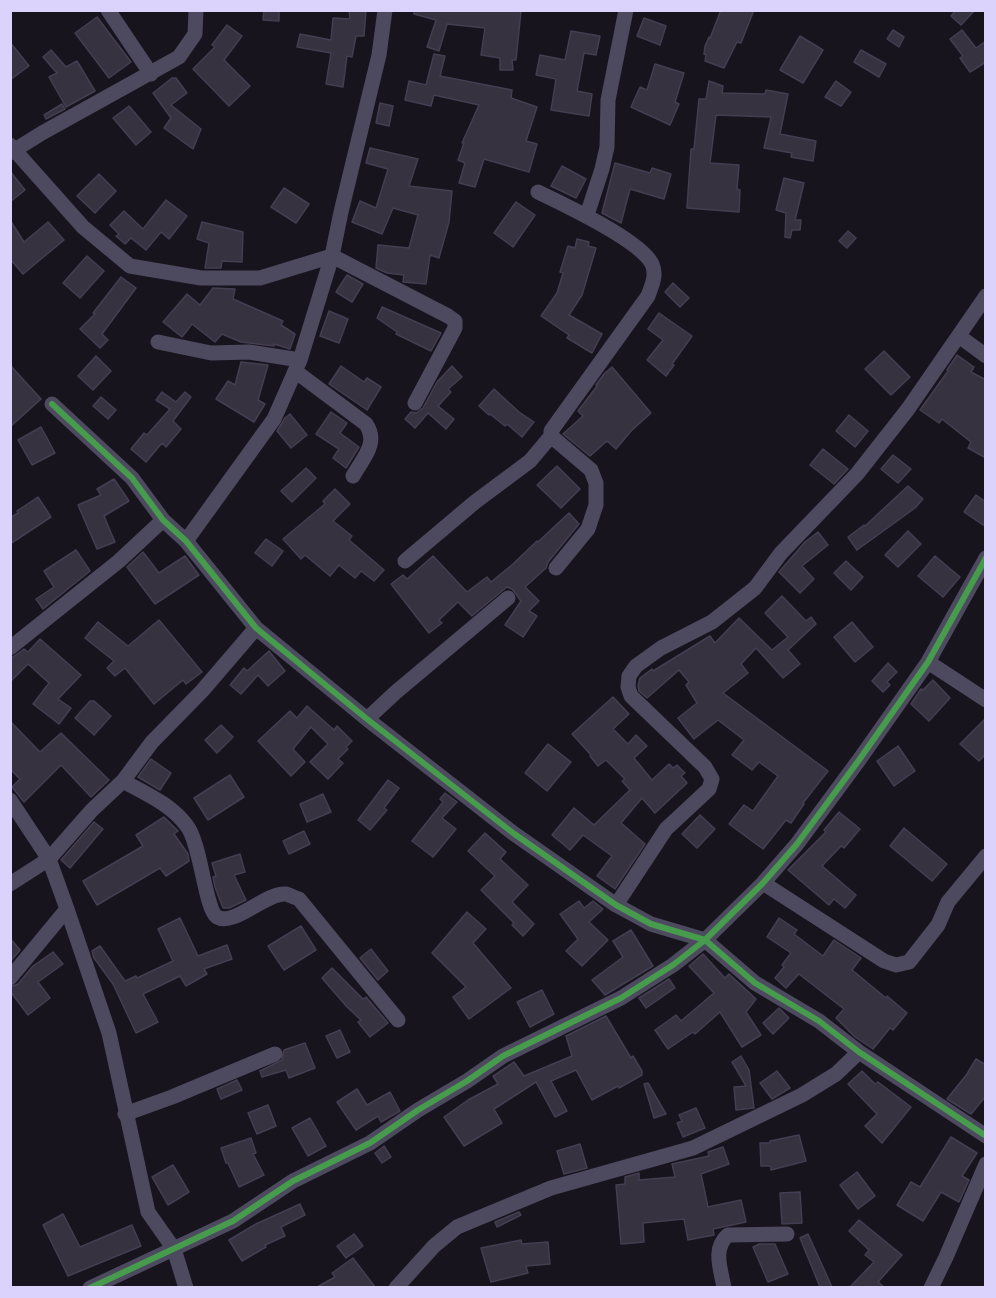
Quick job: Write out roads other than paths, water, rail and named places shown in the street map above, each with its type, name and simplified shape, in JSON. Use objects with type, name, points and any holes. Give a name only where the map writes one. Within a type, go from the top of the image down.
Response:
[{"type":"street","points":[[108,10],[151,74]]},
{"type":"street","points":[[196,10],[195,34],[179,57],[12,149],[83,227],[130,266],[201,278],[260,278],[332,256],[454,321],[455,328],[415,403]]},
{"type":"street","points":[[186,541],[274,419],[297,365],[332,256],[379,55],[386,10]]},
{"type":"street","points":[[587,215],[607,147],[608,100],[626,10]]},
{"type":"street","points":[[405,561],[475,502],[530,461],[551,436],[551,431],[648,296],[654,278],[652,264],[640,251],[587,215],[538,192]]},
{"type":"street","points":[[616,905],[666,829],[709,789],[712,779],[705,767],[631,696],[628,687],[629,676],[636,666],[660,648],[712,622],[756,588],[781,553],[857,474],[908,409],[986,296]]},
{"type":"street","points":[[960,336],[986,356]]},
{"type":"street","points":[[158,342],[211,352],[249,352],[297,365],[366,424],[372,433],[372,443],[353,476]]},
{"type":"street","points":[[52,404],[132,478],[163,520],[186,541],[256,628],[513,833],[616,905],[651,924],[705,940],[756,983],[819,1021],[859,1052],[986,1136]]},
{"type":"street","points":[[551,436],[591,470],[596,483],[596,505],[588,529],[556,568]]},
{"type":"street","points":[[10,648],[119,561],[163,520]]},
{"type":"street","points":[[90,1287],[232,1221],[293,1181],[370,1143],[503,1056],[621,998],[673,965],[705,940],[763,883],[796,844],[928,662],[983,569]]},
{"type":"street","points":[[368,719],[396,692],[508,598]]},
{"type":"street","points":[[10,884],[49,859],[92,810],[123,781],[152,742],[202,691],[256,628]]},
{"type":"street","points":[[928,662],[986,700]]},
{"type":"street","points":[[123,781],[170,806],[188,827],[200,856],[210,907],[216,916],[225,919],[271,897],[286,894],[299,899],[398,1020]]},
{"type":"street","points":[[10,800],[49,859],[109,1033],[148,1212],[174,1249],[186,1287]]},
{"type":"street","points":[[763,883],[884,961],[896,965],[909,962],[938,925],[948,902],[986,856]]},
{"type":"street","points":[[10,978],[67,909]]},
{"type":"street","points":[[396,1287],[434,1246],[457,1227],[551,1188],[693,1148],[802,1095],[836,1074],[859,1052]]},
{"type":"street","points":[[125,1114],[275,1054]]},
{"type":"street","points":[[931,1287],[986,1164]]},
{"type":"street","points":[[724,1287],[718,1250],[722,1240],[728,1235],[787,1234]]}]
